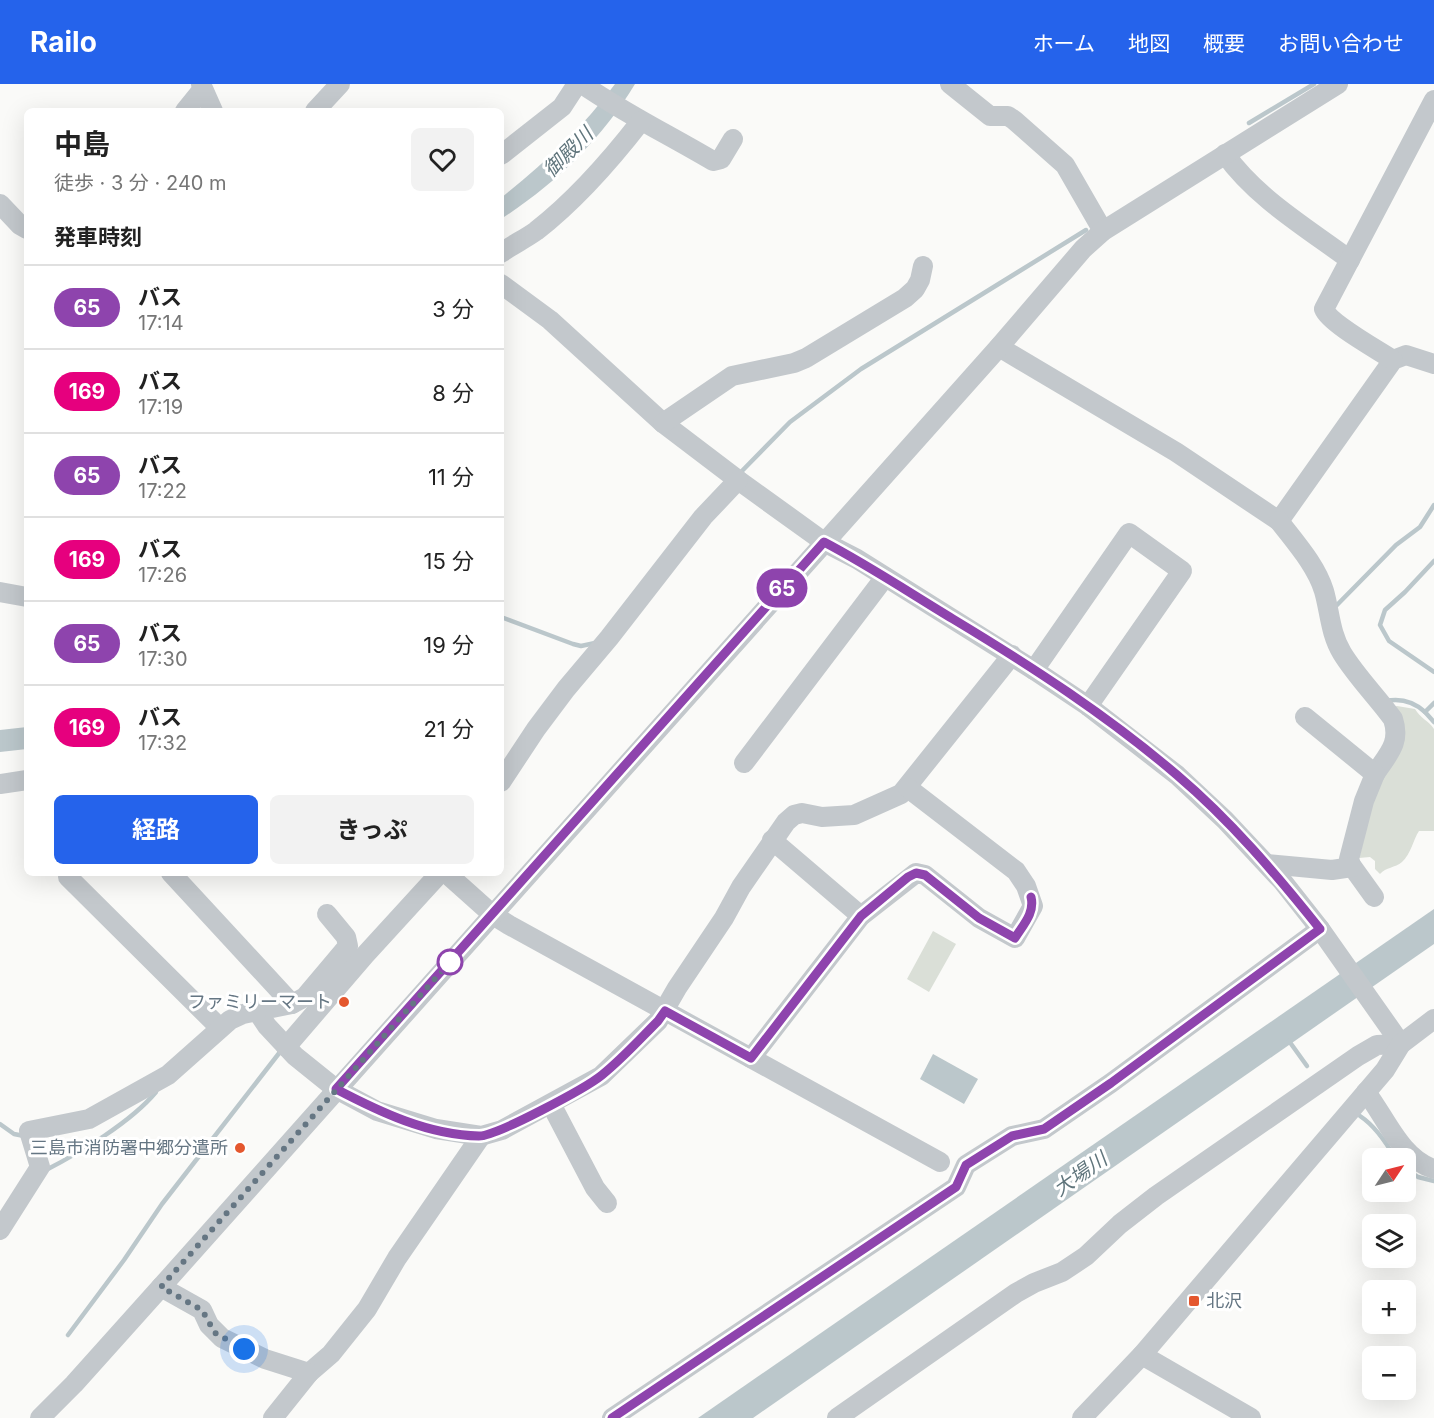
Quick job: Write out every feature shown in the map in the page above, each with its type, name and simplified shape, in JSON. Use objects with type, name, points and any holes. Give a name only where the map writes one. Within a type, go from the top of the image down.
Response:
[{"type":"street","points":[[318,108],[340,84]]},
{"type":"street","points":[[950,84],[990,116],[1008,117],[1014,120],[1055,155],[1065,165],[1103,231]]},
{"type":"street","points":[[40,1418],[74,1384],[493,915],[999,347],[1083,249],[1103,231],[1338,84]]},
{"type":"street","points":[[504,153],[562,107],[582,85],[637,119],[713,160],[722,159],[733,139]]},
{"type":"street","points":[[187,108],[201,87],[212,108]]},
{"type":"street","points":[[1393,360],[1341,327],[1326,314],[1324,309],[1434,100]]},
{"type":"street","points":[[504,251],[535,231],[593,179],[637,119]]},
{"type":"street","points":[[1224,154],[1243,177],[1261,193],[1350,260]]},
{"type":"street","points":[[3,212],[24,227]]},
{"type":"street","points":[[663,423],[732,376],[794,363],[860,326],[915,289],[923,266]]},
{"type":"street","points":[[504,286],[550,320],[663,423],[738,480],[824,542],[1012,655],[1088,706],[1178,775],[1268,864],[1322,931],[1396,1036],[1394,1058],[1142,1355],[1083,1418]]},
{"type":"street","points":[[999,347],[1176,452],[1279,521],[1300,549],[1324,591],[1334,637],[1342,654],[1393,719],[1396,729],[1396,738],[1375,774],[1364,801],[1350,851],[1349,859],[1352,867],[1374,897]]},
{"type":"street","points":[[1279,521],[1393,360],[1406,355],[1434,364]]},
{"type":"street","points":[[504,777],[566,689],[609,638],[703,517],[738,480]]},
{"type":"street","points":[[1034,670],[1129,533],[1182,571],[1088,706]]},
{"type":"street","points":[[744,764],[885,577]]},
{"type":"street","points":[[0,592],[24,596]]},
{"type":"street","points":[[257,1011],[286,1047],[336,1089],[377,1111],[436,1130],[481,1136],[502,1130],[601,1076],[658,1021],[677,988],[724,918],[741,886],[786,822],[794,815],[807,813],[822,817],[854,815],[900,794],[908,788],[1012,655]]},
{"type":"street","points":[[1305,717],[1375,774]]},
{"type":"street","points":[[0,784],[24,780]]},
{"type":"street","points":[[751,1058],[861,916],[908,877],[916,873],[925,875],[979,918],[1015,938],[1031,912],[1033,906],[1031,897],[1016,871],[908,788]]},
{"type":"street","points":[[772,840],[861,916]]},
{"type":"street","points":[[1268,864],[1332,870],[1352,867]]},
{"type":"street","points":[[174,876],[308,1005]]},
{"type":"street","points":[[0,1230],[40,1167],[28,1131],[89,1119],[150,1086],[168,1075],[220,1028],[243,1014],[308,1005],[437,876]]},
{"type":"street","points":[[449,876],[493,915],[940,1162]]},
{"type":"street","points":[[68,877],[220,1028]]},
{"type":"street","points":[[286,1047],[308,1005],[348,946],[346,937],[327,914]]},
{"type":"street","points":[[612,1418],[956,1187],[966,1165],[1012,1136],[1044,1129],[1322,931]]},
{"type":"street","points":[[837,1418],[1016,1293],[1062,1272],[1086,1256],[1120,1224],[1156,1196],[1358,1056],[1434,1019]]},
{"type":"street","points":[[1366,1092],[1404,1148],[1416,1161],[1434,1169]]},
{"type":"street","points":[[551,1104],[595,1188],[607,1203]]},
{"type":"street","points":[[273,1418],[309,1373],[331,1354],[367,1309],[397,1258],[481,1136]]},
{"type":"street","points":[[161,1287],[202,1310],[209,1325],[222,1338],[265,1359],[309,1373]]},
{"type":"street","points":[[1142,1355],[1251,1418]]},
{"type":"shaded area","points":[[1392,707],[1415,709],[1434,729],[1434,831],[1419,831],[1405,859],[1380,874],[1375,869],[1375,861],[1370,857],[1359,858]]},
{"type":"shaded area","points":[[933,931],[956,944],[929,992],[907,979]]},
{"type":"water","name":"御殿川","points":[[615,84],[635,84],[608,124],[576,159],[540,191],[504,217],[504,195],[562,145]]},
{"type":"water","points":[[24,727],[24,749],[0,752],[0,730]]},
{"type":"water","name":"大場川","points":[[1434,909],[1434,944],[753,1418],[698,1418]]},
{"type":"water","points":[[933,1054],[978,1079],[964,1104],[920,1079]]},
{"type":"waterway","points":[[1249,123],[1314,84]]},
{"type":"waterway","points":[[740,473],[790,422],[861,369],[1086,230]]},
{"type":"waterway","points":[[1334,608],[1396,545],[1420,527],[1434,505]]},
{"type":"waterway","points":[[1434,561],[1385,610],[1380,625],[1389,641],[1434,672]]},
{"type":"waterway","points":[[504,618],[573,644],[581,646],[595,643]]},
{"type":"waterway","points":[[1386,701],[1407,702],[1425,712]]},
{"type":"waterway","points":[[1434,703],[1425,712],[1434,722]]},
{"type":"waterway","points":[[1289,1041],[1307,1066]]},
{"type":"waterway","points":[[68,1335],[162,1204],[280,1052]]},
{"type":"waterway","points":[[46,1170],[90,1145],[119,1125],[156,1092]]},
{"type":"waterway","points":[[1360,1116],[1371,1125],[1389,1148]]},
{"type":"waterway","points":[[0,1124],[14,1134],[24,1136]]},
{"type":"waterway","points":[[1416,1176],[1434,1181]]},
{"type":"bus line","name":"65","points":[[612,1418],[956,1187],[966,1165],[1012,1136],[1044,1129],[1111,1083],[1320,929],[1268,864],[1225,820],[1178,775],[1134,740],[1012,655],[857,559],[824,542],[336,1089],[377,1111],[405,1121],[436,1130],[481,1136],[502,1130],[601,1076],[658,1021],[665,1011],[751,1058],[861,916],[916,873],[925,875],[979,918],[1015,938],[1031,912],[1033,906],[1031,897]]},
{"type":"place","name":"ファミリーマート","points":[[344,1002]]},
{"type":"place","name":"三島市消防署中郷分遣所","points":[[240,1148]]},
{"type":"place","name":"北沢","points":[[1194,1301]]},
{"type":"route","points":[[244,1349],[215,1333],[202,1310],[161,1287],[450,962]]}]
